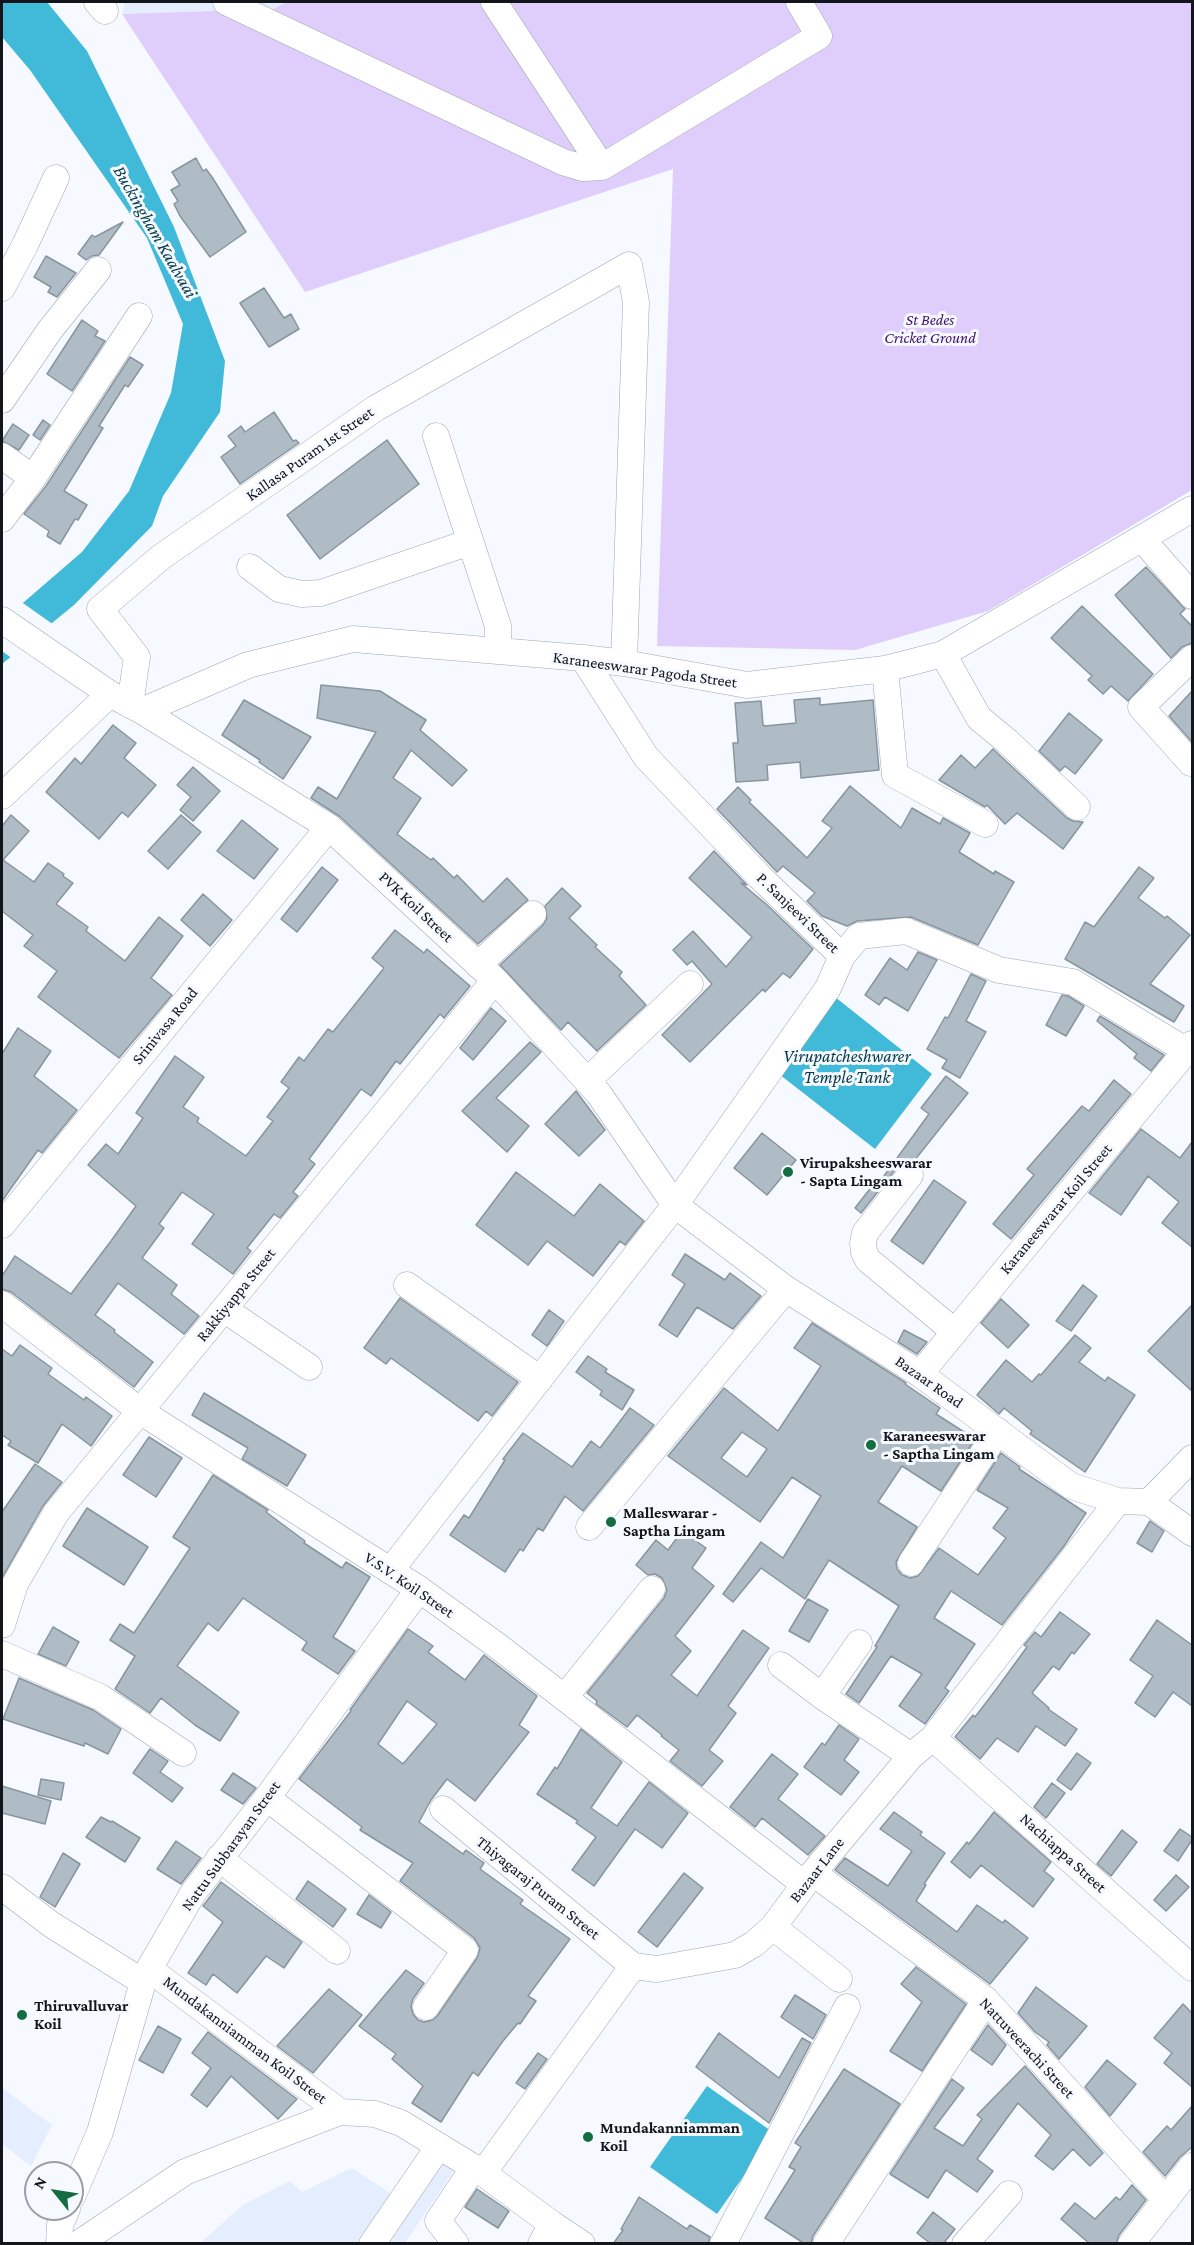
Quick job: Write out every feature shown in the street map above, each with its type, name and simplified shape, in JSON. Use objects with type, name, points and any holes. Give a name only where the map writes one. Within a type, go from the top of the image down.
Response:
[{"type":"street","points":[[97,2],[105,11],[108,2]]},
{"type":"street","points":[[226,2],[563,162],[583,168],[602,167],[819,36],[799,2]]},
{"type":"street","points":[[494,2],[602,167]]},
{"type":"street","points":[[2,288],[56,178]]},
{"type":"street","name":"Kallasa Puram 1st Street","points":[[119,698],[137,657],[100,609],[162,557],[376,408],[629,265],[636,302],[624,663]]},
{"type":"street","points":[[2,399],[50,330],[98,270]]},
{"type":"street","points":[[2,519],[33,478],[140,316]]},
{"type":"street","points":[[436,436],[498,626],[498,651]]},
{"type":"street","points":[[2,456],[33,478]]},
{"type":"street","name":"Karaneeswarar Pagoda Street","points":[[2,796],[119,698],[353,639],[582,658],[624,663],[747,685],[885,669],[943,654],[1192,509]]},
{"type":"street","points":[[1142,538],[1192,596]]},
{"type":"street","points":[[250,567],[279,589],[302,594],[321,593],[471,542]]},
{"type":"street","name":"PVK Koil Street","points":[[2,620],[119,698],[329,827],[487,973],[599,1094],[675,1205]]},
{"type":"street","points":[[943,654],[979,718],[1077,807]]},
{"type":"street","name":"P. Sanjeevi Street","points":[[582,658],[646,757],[760,877],[842,956],[859,936],[906,931],[999,970],[1073,982],[1190,1048]]},
{"type":"street","points":[[1191,763],[1141,707],[1192,658]]},
{"type":"street","points":[[885,669],[895,775],[985,824]]},
{"type":"street","name":"Srinivasa Road","points":[[2,1225],[329,827]]},
{"type":"street","name":"Rakkiyappa Street","points":[[2,1625],[15,1584],[56,1513],[225,1309],[533,914]]},
{"type":"street","points":[[390,1571],[675,1205],[828,988],[842,956]]},
{"type":"street","points":[[587,1081],[690,984]]},
{"type":"street","name":"Karaneeswarar Koil Street","points":[[920,1374],[1190,1048]]},
{"type":"street","points":[[910,1175],[865,1233],[862,1243],[864,1252],[868,1260],[955,1332]]},
{"type":"street","name":"Bazaar Road","points":[[675,1205],[786,1289],[920,1374],[1071,1486],[1118,1501],[1149,1503]]},
{"type":"street","points":[[407,1285],[540,1379]]},
{"type":"street","points":[[590,1527],[786,1289]]},
{"type":"street","name":"V.S.V. Koil Street","points":[[2,1304],[140,1411],[418,1589],[808,1878]]},
{"type":"street","points":[[225,1309],[309,1367]]},
{"type":"street","points":[[910,1563],[998,1431]]},
{"type":"street","points":[[1192,1458],[1149,1503],[1192,1533]]},
{"type":"street","name":"Bazaar Lane","points":[[633,1966],[657,1969],[735,1955],[754,1944],[773,1928],[808,1878],[911,1756],[933,1738],[1118,1501]]},
{"type":"street","points":[[564,1698],[652,1588]]},
{"type":"street","name":"Nattu Subbarayan Street","points":[[84,2169],[100,2132],[146,1975],[193,1893],[267,1798],[418,1589]]},
{"type":"street","points":[[822,1696],[859,1642]]},
{"type":"street","points":[[2,1654],[100,1697],[183,1753]]},
{"type":"street","points":[[781,1665],[822,1696],[911,1756]]},
{"type":"street","name":"Nachiappa Street","points":[[933,1738],[1192,1968]]},
{"type":"street","points":[[267,1798],[465,1950],[426,2007]]},
{"type":"street","name":"Thiyagaraj Puram Street","points":[[443,1809],[633,1966]]},
{"type":"street","points":[[219,1858],[337,1951]]},
{"type":"street","name":"Nattuveerachi Street","points":[[808,1878],[986,2000],[1166,2200]]},
{"type":"street","name":"Mundakanniamman Koil Street","points":[[2,1887],[52,1925],[146,1975],[340,2112]]},
{"type":"street","points":[[773,1928],[839,1980]]},
{"type":"street","points":[[456,2244],[438,2221],[633,1966]]},
{"type":"street","points":[[826,2244],[986,2000]]},
{"type":"street","points":[[723,2244],[847,2007]]},
{"type":"street","name":"Mundakanniamman Koil Street","points":[[78,2244],[185,2172],[340,2112],[375,2114],[401,2123],[479,2170],[547,2234],[582,2244]]},
{"type":"street","points":[[372,2244],[439,2146]]},
{"type":"street","points":[[1131,2244],[1192,2166]]},
{"type":"street","points":[[965,2244],[1009,2194]]},
{"type":"street","points":[[59,2244],[62,2221]]},
{"type":"shaded area","points":[[125,2],[287,2],[273,9],[122,14]]},
{"type":"shaded area","points":[[2,2088],[52,2125],[34,2161],[24,2161],[2,2144]]},
{"type":"shaded area","points":[[426,2149],[455,2169],[405,2243],[199,2244],[243,2205],[290,2181],[302,2192],[352,2168],[393,2195]]},
{"type":"green space","name":"St Bedes Cricket Ground","points":[[287,2],[1192,2],[1192,490],[988,611],[855,650],[657,646],[673,169],[305,292],[122,14],[273,9]]},
{"type":"water","name":"Buckingham Kaalvaai","points":[[2,2],[47,2],[87,51],[174,227],[225,361],[220,412],[163,496],[152,526],[74,605],[2,664],[2,621],[82,552],[129,491],[171,393],[183,324],[147,238],[30,70],[2,37]]},
{"type":"water","name":"Virupatcheshwarer Temple Tank","points":[[835,997],[932,1074],[875,1149],[779,1074]]},
{"type":"water","points":[[707,2086],[774,2133],[717,2214],[650,2167]]},
{"type":"pier","points":[[20,601],[54,625],[13,659],[2,651],[2,617]]},
{"type":"building","points":[[196,158],[203,171],[206,169],[212,177],[246,232],[210,257],[180,216],[174,204],[178,201],[171,190],[180,185],[172,172]]},
{"type":"building","points":[[123,222],[99,255],[86,260],[78,254],[92,235],[95,237]]},
{"type":"building","points":[[46,256],[76,273],[57,297],[48,292],[51,287],[34,277]]},
{"type":"building","points":[[264,288],[284,318],[291,314],[299,329],[269,347],[240,303]]},
{"type":"building","points":[[82,320],[98,331],[95,336],[105,341],[72,391],[47,374]]},
{"type":"building","points":[[130,357],[143,365],[128,387],[125,385],[99,426],[103,428],[64,491],[87,505],[78,520],[75,519],[60,544],[47,536],[49,531],[24,514],[46,486]]},
{"type":"building","points":[[274,412],[293,441],[296,440],[299,443],[240,484],[221,457],[236,446],[228,436],[241,426],[245,432]]},
{"type":"building","points":[[43,420],[50,425],[40,440],[33,435]]},
{"type":"building","points":[[13,424],[29,435],[19,450],[2,441]]},
{"type":"building","points":[[387,440],[419,484],[320,559],[287,515]]},
{"type":"building","points":[[1146,567],[1185,609],[1180,614],[1192,626],[1192,643],[1182,647],[1171,658],[1115,595]]},
{"type":"building","points":[[1082,606],[1153,674],[1128,701],[1111,686],[1103,694],[1088,680],[1092,676],[1051,638]]},
{"type":"building","points":[[321,685],[380,691],[426,720],[420,730],[467,770],[452,786],[411,750],[393,778],[421,798],[397,834],[431,860],[433,858],[454,878],[457,875],[483,902],[507,878],[528,900],[478,944],[339,816],[311,798],[318,787],[337,799],[376,732],[317,718]]},
{"type":"building","points":[[1192,691],[1192,742],[1169,716]]},
{"type":"building","points":[[820,698],[820,705],[873,700],[879,770],[801,778],[800,762],[767,765],[768,780],[736,782],[733,743],[738,743],[735,703],[761,701],[763,725],[765,726],[796,723],[794,700]]},
{"type":"building","points":[[244,700],[311,737],[283,779],[259,762],[260,760],[222,735]]},
{"type":"building","points":[[1069,713],[1102,740],[1075,774],[1065,766],[1060,771],[1039,751]]},
{"type":"building","points":[[113,725],[136,743],[124,758],[156,785],[128,817],[122,812],[99,839],[46,792],[75,758],[81,764]]},
{"type":"building","points":[[993,749],[1067,818],[1083,822],[1063,849],[1017,813],[1005,824],[987,805],[985,807],[939,780],[961,755],[975,768]]},
{"type":"building","points":[[193,767],[220,791],[193,821],[180,810],[191,797],[177,785]]},
{"type":"building","points":[[850,786],[901,828],[912,808],[940,824],[943,818],[970,833],[959,852],[994,874],[995,871],[1014,882],[978,945],[911,917],[857,921],[847,926],[822,916],[807,901],[815,893],[783,866],[777,872],[717,809],[738,787],[751,800],[749,802],[807,858],[832,828],[822,821]]},
{"type":"building","points":[[11,815],[29,831],[3,860],[34,882],[48,863],[64,874],[63,876],[73,883],[56,904],[88,927],[86,931],[125,961],[159,917],[183,936],[151,978],[172,995],[119,1058],[38,997],[57,971],[24,946],[33,935],[2,911],[2,826]]},
{"type":"building","points":[[181,815],[201,832],[168,869],[148,851]]},
{"type":"building","points":[[242,820],[278,849],[254,879],[217,851]]},
{"type":"building","points":[[714,851],[747,885],[741,883],[813,949],[790,978],[783,973],[765,992],[763,989],[690,1062],[662,1035],[712,984],[692,961],[687,965],[673,950],[693,931],[726,967],[752,937],[689,878]]},
{"type":"building","points":[[322,867],[338,880],[297,932],[281,919]]},
{"type":"building","points":[[1139,867],[1154,878],[1138,898],[1165,918],[1167,916],[1190,935],[1150,984],[1184,1006],[1174,1022],[1065,959],[1085,922],[1094,927]]},
{"type":"building","points":[[562,888],[581,906],[569,918],[622,972],[619,976],[646,1005],[597,1051],[568,1022],[561,1030],[500,965],[543,925],[547,918],[545,906]]},
{"type":"building","points":[[203,894],[232,920],[210,946],[181,920]]},
{"type":"building","points":[[395,930],[424,953],[427,949],[470,986],[444,1018],[440,1014],[400,1064],[396,1061],[371,1096],[361,1089],[309,1159],[315,1164],[293,1192],[298,1196],[280,1218],[274,1214],[247,1248],[251,1251],[233,1274],[192,1244],[214,1214],[182,1192],[159,1224],[164,1228],[142,1258],[177,1285],[171,1294],[199,1316],[184,1334],[118,1283],[95,1315],[153,1362],[134,1387],[11,1292],[2,1289],[2,1276],[15,1256],[71,1294],[111,1241],[136,1206],[88,1165],[106,1144],[118,1154],[143,1118],[136,1113],[175,1056],[204,1077],[183,1107],[199,1118],[197,1122],[246,1156],[273,1121],[267,1117],[289,1088],[281,1082],[299,1057],[304,1061],[328,1029],[333,1032],[384,968],[372,958]]},
{"type":"building","points":[[918,952],[937,960],[908,1011],[885,997],[879,1005],[865,995],[890,958],[907,970]]},
{"type":"building","points":[[971,974],[986,981],[966,1021],[986,1032],[960,1078],[942,1068],[947,1060],[927,1049],[945,1017],[948,1018]]},
{"type":"building","points":[[1062,995],[1084,1006],[1066,1036],[1046,1025]]},
{"type":"building","points":[[491,1008],[506,1021],[473,1060],[460,1048]]},
{"type":"building","points":[[1100,1016],[1164,1055],[1151,1071],[1134,1058],[1137,1054],[1097,1021]]},
{"type":"building","points":[[18,1028],[51,1051],[34,1076],[77,1110],[42,1153],[38,1150],[2,1201],[2,1054]]},
{"type":"building","points":[[530,1042],[541,1052],[496,1098],[529,1126],[507,1152],[462,1111]]},
{"type":"building","points":[[946,1076],[968,1093],[914,1161],[905,1161],[899,1165],[861,1213],[855,1208],[873,1185],[876,1187],[929,1114],[921,1108]]},
{"type":"building","points":[[1114,1080],[1131,1094],[1011,1239],[993,1224],[1034,1175],[1027,1169],[1082,1106],[1089,1111]]},
{"type":"building","points":[[576,1091],[605,1130],[579,1156],[545,1124]]},
{"type":"building","points":[[1141,1129],[1180,1158],[1192,1142],[1192,1247],[1162,1223],[1179,1202],[1148,1176],[1121,1215],[1089,1193]]},
{"type":"building","points":[[762,1133],[796,1160],[767,1195],[734,1168]]},
{"type":"building","points":[[516,1172],[574,1216],[600,1184],[644,1221],[625,1245],[620,1241],[593,1276],[547,1241],[528,1265],[476,1225]]},
{"type":"building","points":[[934,1180],[966,1202],[923,1264],[891,1241]]},
{"type":"building","points":[[685,1254],[725,1280],[730,1273],[761,1296],[733,1329],[697,1307],[677,1337],[659,1325],[685,1284],[672,1275]]},
{"type":"building","points":[[1083,1285],[1097,1296],[1071,1331],[1056,1321]]},
{"type":"building","points":[[400,1298],[518,1382],[492,1416],[486,1411],[478,1421],[391,1358],[386,1364],[364,1348]]},
{"type":"building","points":[[1001,1299],[1029,1325],[1008,1348],[981,1323]]},
{"type":"building","points":[[1192,1305],[1192,1391],[1148,1351]]},
{"type":"building","points":[[549,1310],[564,1321],[547,1346],[532,1335]]},
{"type":"building","points":[[812,1323],[906,1383],[940,1408],[936,1414],[975,1439],[941,1491],[902,1466],[878,1502],[917,1527],[896,1562],[897,1569],[902,1575],[910,1578],[918,1576],[939,1548],[978,1575],[1006,1538],[993,1528],[1008,1508],[977,1490],[1001,1453],[1020,1467],[1019,1469],[1086,1513],[1064,1546],[1002,1625],[951,1591],[934,1618],[975,1644],[945,1688],[949,1691],[925,1724],[899,1706],[922,1674],[891,1656],[859,1703],[846,1694],[877,1647],[875,1646],[899,1606],[829,1560],[805,1599],[761,1568],[733,1602],[723,1594],[761,1542],[783,1558],[821,1496],[792,1477],[760,1522],[668,1456],[724,1388],[778,1431],[821,1366],[794,1348]],"holes":[[[742,1432],[767,1449],[747,1477],[721,1458]]]},
{"type":"building","points":[[904,1330],[927,1342],[917,1354],[898,1342]]},
{"type":"building","points":[[1075,1335],[1091,1348],[1079,1362],[1105,1381],[1108,1377],[1135,1395],[1085,1472],[1030,1434],[1032,1431],[1004,1408],[999,1414],[977,1395],[1006,1360],[1032,1382],[1039,1374],[1041,1375]]},
{"type":"building","points":[[20,1345],[52,1368],[48,1374],[84,1400],[86,1397],[112,1416],[91,1446],[62,1424],[38,1463],[8,1445],[11,1441],[2,1435],[2,1349],[12,1356]]},
{"type":"building","points":[[588,1356],[607,1369],[605,1372],[634,1390],[622,1410],[600,1395],[602,1391],[576,1372]]},
{"type":"building","points":[[204,1393],[306,1455],[287,1486],[242,1459],[248,1448],[192,1415]]},
{"type":"building","points":[[630,1408],[654,1425],[583,1511],[565,1496],[543,1531],[538,1528],[523,1551],[520,1549],[505,1572],[450,1535],[464,1515],[469,1518],[505,1460],[503,1459],[523,1433],[572,1467],[591,1441],[600,1448]]},
{"type":"building","points":[[149,1437],[182,1458],[156,1497],[123,1475]]},
{"type":"building","points":[[35,1464],[62,1482],[43,1506],[2,1578],[2,1512]]},
{"type":"building","points":[[213,1475],[268,1510],[266,1512],[305,1541],[304,1543],[342,1568],[346,1562],[370,1577],[333,1637],[355,1651],[338,1674],[302,1650],[307,1642],[243,1598],[218,1631],[208,1623],[177,1666],[239,1712],[220,1741],[161,1698],[150,1713],[115,1689],[135,1656],[110,1640],[120,1624],[134,1633],[190,1548],[173,1537]]},
{"type":"building","points":[[87,1508],[148,1547],[124,1585],[63,1546]]},
{"type":"building","points":[[1150,1521],[1164,1531],[1152,1552],[1137,1543]]},
{"type":"building","points":[[682,1531],[706,1548],[692,1568],[714,1586],[675,1636],[691,1651],[671,1675],[697,1696],[743,1630],[769,1648],[728,1706],[736,1713],[709,1750],[723,1761],[702,1786],[670,1761],[679,1750],[662,1735],[637,1715],[627,1727],[596,1704],[597,1701],[587,1693],[664,1598],[667,1590],[662,1578],[655,1574],[648,1575],[636,1565],[656,1540],[668,1550]]},
{"type":"building","points":[[808,1599],[828,1610],[809,1642],[789,1631]]},
{"type":"building","points":[[1060,1612],[1090,1634],[1074,1654],[1072,1652],[1059,1670],[1053,1666],[1032,1693],[1048,1709],[1077,1729],[1065,1746],[1036,1726],[1018,1752],[997,1738],[980,1759],[955,1737],[973,1715],[975,1717],[995,1691],[1027,1647],[1024,1645],[1035,1632],[1041,1637]]},
{"type":"building","points":[[1157,1620],[1192,1645],[1192,1706],[1173,1692],[1155,1717],[1135,1703],[1153,1676],[1130,1660]]},
{"type":"building","points":[[53,1627],[79,1642],[66,1666],[38,1654]]},
{"type":"building","points":[[408,1629],[433,1646],[428,1652],[465,1680],[484,1655],[537,1696],[519,1725],[529,1732],[475,1801],[447,1779],[431,1800],[419,1822],[463,1854],[466,1850],[484,1863],[480,1869],[523,1900],[520,1904],[570,1939],[528,1996],[536,2001],[520,2024],[518,2023],[503,2041],[478,2076],[473,2072],[441,2122],[412,2103],[423,2086],[392,2059],[396,2054],[359,2026],[406,1970],[424,1983],[413,1999],[411,2006],[413,2014],[418,2020],[424,2022],[433,2020],[477,1958],[480,1948],[474,1938],[400,1881],[413,1863],[360,1830],[362,1827],[299,1779]],"holes":[[[407,1701],[437,1724],[403,1764],[378,1744]]]},
{"type":"building","points":[[19,1678],[93,1710],[121,1729],[108,1754],[85,1743],[84,1746],[3,1719]]},
{"type":"building","points":[[839,1725],[859,1739],[844,1760],[859,1772],[841,1795],[804,1767],[822,1743],[825,1745]]},
{"type":"building","points":[[581,1729],[622,1762],[591,1808],[617,1826],[649,1782],[688,1813],[662,1848],[635,1829],[594,1886],[572,1870],[596,1837],[576,1823],[578,1821],[537,1794],[555,1767],[557,1769]]},
{"type":"building","points":[[150,1749],[168,1761],[160,1772],[183,1788],[172,1802],[133,1773]]},
{"type":"building","points":[[1077,1753],[1091,1763],[1071,1790],[1057,1780]]},
{"type":"building","points":[[772,1754],[798,1774],[778,1799],[825,1836],[808,1855],[762,1818],[755,1827],[730,1807]]},
{"type":"building","points":[[233,1773],[256,1788],[243,1804],[221,1790]]},
{"type":"building","points":[[41,1779],[64,1783],[61,1800],[38,1795]]},
{"type":"building","points":[[1052,1783],[1065,1793],[1046,1818],[1034,1807]]},
{"type":"building","points":[[2,1786],[51,1801],[45,1824],[2,1813]]},
{"type":"building","points":[[894,1812],[922,1832],[920,1835],[945,1853],[924,1884],[926,1885],[916,1901],[957,1932],[977,1905],[1003,1923],[1005,1920],[1028,1938],[990,1984],[835,1870],[845,1858],[888,1886],[912,1851],[880,1829]]},
{"type":"building","points":[[994,1812],[1051,1862],[1044,1871],[1054,1879],[1033,1907],[981,1865],[970,1878],[951,1862],[967,1842],[969,1844]]},
{"type":"building","points":[[101,1817],[140,1838],[125,1862],[86,1837]]},
{"type":"building","points":[[1180,1829],[1192,1837],[1192,1840],[1178,1861],[1164,1851]]},
{"type":"building","points":[[1122,1830],[1137,1842],[1111,1876],[1097,1864]]},
{"type":"building","points":[[176,1841],[201,1858],[181,1884],[157,1869]]},
{"type":"building","points":[[63,1853],[80,1864],[55,1907],[40,1897]]},
{"type":"building","points":[[684,1873],[703,1888],[657,1947],[638,1932]]},
{"type":"building","points":[[1176,1875],[1189,1887],[1166,1911],[1154,1900]]},
{"type":"building","points":[[308,1881],[346,1909],[333,1927],[296,1899]]},
{"type":"building","points":[[221,1882],[302,1942],[284,1968],[266,1956],[237,1993],[213,1974],[206,1985],[188,1973],[223,1922],[203,1906]]},
{"type":"building","points":[[369,1895],[391,1912],[381,1928],[357,1914]]},
{"type":"building","points":[[916,1967],[966,2004],[922,2071],[890,2051],[922,2002],[901,1984]]},
{"type":"building","points":[[1036,1987],[1087,2026],[1059,2059],[1047,2045],[1049,2042],[1035,2032],[1018,2013]]},
{"type":"building","points":[[329,1989],[362,2015],[313,2073],[277,2046]]},
{"type":"building","points":[[795,1995],[826,2015],[813,2039],[781,2017]]},
{"type":"building","points":[[1183,2004],[1192,2013],[1192,2087],[1164,2063],[1172,2053],[1154,2038]]},
{"type":"building","points":[[988,2025],[1006,2045],[992,2065],[971,2050]]},
{"type":"building","points":[[158,2026],[181,2039],[163,2073],[139,2060]]},
{"type":"building","points":[[208,2032],[297,2099],[278,2119],[231,2076],[207,2107],[191,2095],[211,2068],[192,2053]]},
{"type":"building","points":[[719,2033],[779,2078],[802,2038],[811,2043],[769,2123],[696,2067]]},
{"type":"building","points":[[538,2053],[547,2059],[525,2089],[516,2083]]},
{"type":"building","points":[[1107,2060],[1136,2084],[1110,2116],[1085,2087]]},
{"type":"building","points":[[1025,2066],[1103,2153],[1090,2166],[1073,2149],[1053,2170],[1035,2156],[1051,2135],[1018,2103],[977,2159],[993,2171],[977,2192],[946,2170],[928,2198],[890,2174],[952,2079],[964,2088],[934,2128],[963,2146],[982,2119],[977,2115]]},
{"type":"building","points":[[844,2069],[900,2104],[813,2236],[811,2244],[805,2244],[765,2218],[795,2170],[789,2167],[801,2147],[795,2143]]},
{"type":"building","points":[[1192,2106],[1192,2147],[1180,2157],[1165,2176],[1143,2152],[1167,2126],[1171,2130]]},
{"type":"building","points":[[1132,2185],[1146,2200],[1119,2235],[1116,2244],[1090,2244],[1061,2219],[1075,2203],[1095,2219],[1116,2197],[1120,2200]]},
{"type":"building","points":[[477,2189],[509,2211],[498,2228],[465,2207]]},
{"type":"building","points":[[639,2197],[687,2229],[690,2225],[710,2237],[708,2244],[613,2244],[623,2230],[621,2229]]},
{"type":"building","points":[[933,2212],[955,2229],[943,2244],[931,2244],[917,2233]]},
{"type":"place","name":"Virupaksheeswarar - Sapta Lingam","points":[[788,1172]]},
{"type":"place","name":"Karaneeswarar - Saptha Lingam","points":[[871,1445]]},
{"type":"place","name":"Malleswarar - Saptha Lingam","points":[[611,1522]]},
{"type":"place","name":"Thiruvalluvar Koil","points":[[22,2015]]},
{"type":"place","name":"Mundakanniamman Koil","points":[[588,2137]]}]
